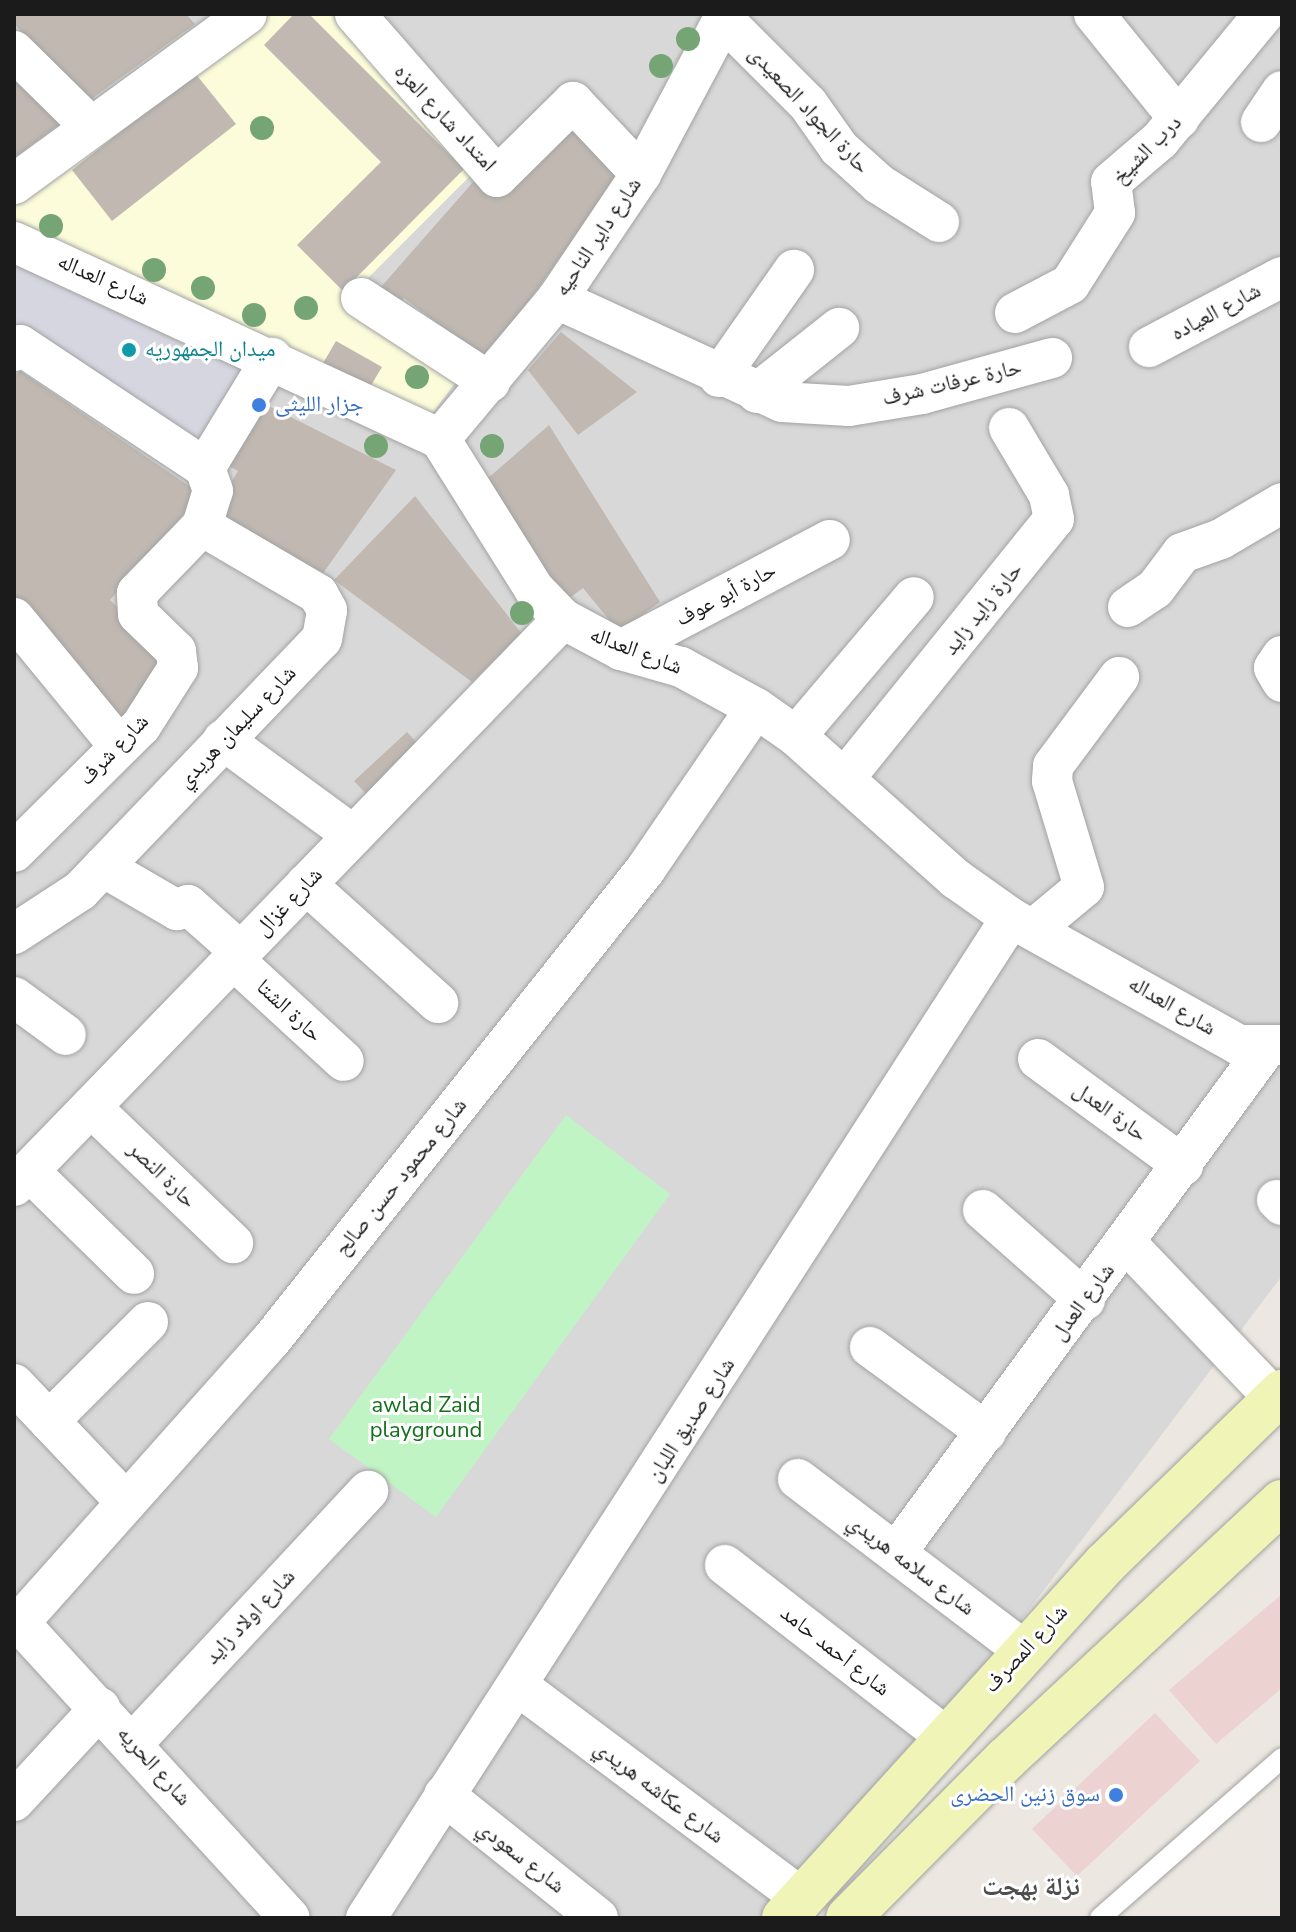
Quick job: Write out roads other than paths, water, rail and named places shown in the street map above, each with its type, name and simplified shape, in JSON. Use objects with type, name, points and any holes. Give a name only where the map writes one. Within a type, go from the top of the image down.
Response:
[{"type":"street","name":"امتداد شارع العزه","points":[[355,14],[497,177],[573,102],[641,174]]},
{"type":"street","points":[[1094,14],[1179,119]]},
{"type":"street","name":"درب الشيخ","points":[[1015,313],[1070,284],[1115,213],[1111,182],[1179,119],[1264,14]]},
{"type":"street","name":"شارع داير الناحيه","points":[[440,439],[557,299],[641,174],[725,17]]},
{"type":"street","name":"حارة الجواد الصعيدى","points":[[725,17],[808,104],[839,148],[879,184],[939,222]]},
{"type":"street","points":[[14,184],[222,20]]},
{"type":"street","points":[[14,51],[89,125]]},
{"type":"street","name":"شارع العداله","points":[[14,242],[272,358],[440,439],[534,589],[563,619],[621,650],[670,662],[756,708],[796,736],[956,879],[1023,922],[1239,1045],[1274,1046]]},
{"type":"street","points":[[719,377],[794,270]]},
{"type":"street","name":"شارع العياده","points":[[1149,347],[1282,277]]},
{"type":"street","points":[[361,298],[490,382]]},
{"type":"street","name":"حارة عرفات شرف","points":[[557,299],[719,377],[782,402],[849,406],[922,394],[1052,358]]},
{"type":"street","points":[[757,393],[839,328]]},
{"type":"street","points":[[14,351],[20,345],[205,468],[272,358]]},
{"type":"street","name":"حارة زايد زايد","points":[[844,779],[1054,519],[1049,495],[1009,428]]},
{"type":"street","name":"شارع شرف","points":[[14,852],[149,714],[179,663],[138,614],[137,593],[202,526],[213,491],[205,468]]},
{"type":"street","points":[[1128,607],[1155,589],[1182,553],[1221,539],[1282,503]]},
{"type":"street","name":"شارع سليمان هريدي","points":[[14,934],[48,916],[103,867],[322,639],[327,610],[318,594],[202,526]]},
{"type":"street","name":"حارة أبو عوف","points":[[621,650],[830,540]]},
{"type":"street","points":[[796,736],[914,597]]},
{"type":"street","points":[[14,618],[119,746]]},
{"type":"street","name":"شارع غزال","points":[[21,1179],[563,619]]},
{"type":"street","points":[[1282,656],[1274,668],[1282,682]]},
{"type":"street","name":"شارع صديق اللبان","points":[[366,1918],[444,1795],[1023,922],[1084,887],[1052,781],[1053,766],[1119,677]]},
{"type":"street","name":"شارع محمود حسن صالح","points":[[17,1620],[272,1339],[635,883],[756,708]]},
{"type":"street","points":[[223,740],[353,835]]},
{"type":"street","name":"حارة الشتا","points":[[103,867],[177,910],[188,905],[344,1061]]},
{"type":"street","points":[[306,884],[438,1003]]},
{"type":"street","points":[[14,997],[66,1035]]},
{"type":"street","name":"شارع العدل","points":[[896,1553],[1274,1046]]},
{"type":"street","name":"حارة العدل","points":[[1038,1059],[1183,1165]]},
{"type":"street","name":"حارة النصر","points":[[91,1107],[233,1243]]},
{"type":"street","points":[[21,1179],[134,1274]]},
{"type":"street","points":[[983,1210],[1085,1300]]},
{"type":"street","points":[[1127,1244],[1279,1396]]},
{"type":"street","points":[[49,1421],[148,1322]]},
{"type":"street","points":[[870,1347],[986,1432]]},
{"type":"street","points":[[14,1384],[126,1502]]},
{"type":"street","name":"شارع المصرف","points":[[793,1908],[1023,1650],[1279,1396]]},
{"type":"street","name":"شارع سلامه هريدي","points":[[798,1479],[1023,1650]]},
{"type":"street","name":"شارع اولاد زايد","points":[[133,1743],[368,1491]]},
{"type":"street","points":[[848,1918],[1006,1759],[1282,1502]]},
{"type":"street","name":"شارع أحمد حامد","points":[[725,1565],[946,1737]]},
{"type":"street","name":"شارع الحريه","points":[[17,1620],[133,1743],[274,1912]]},
{"type":"street","name":"شارع عكاشه هريدي","points":[[517,1685],[793,1908]]},
{"type":"street","points":[[14,1801],[100,1708]]},
{"type":"street","name":"شارع سعودي","points":[[444,1795],[598,1918]]},
{"type":"lane","points":[[1100,1918],[1282,1758]]},
{"type":"place","name":"ميدان الجمهوريه","points":[[129,350]]},
{"type":"place","name":"جزار الليثى","points":[[259,405]]},
{"type":"place","name":"سوق زنين الحضرى","points":[[1116,1795]]},
{"type":"district","name":"نزلة بهجت","points":[[1031,1887]]},
{"type":"park label","name":"awlad Zaid playground","points":[[426,1418]]}]
